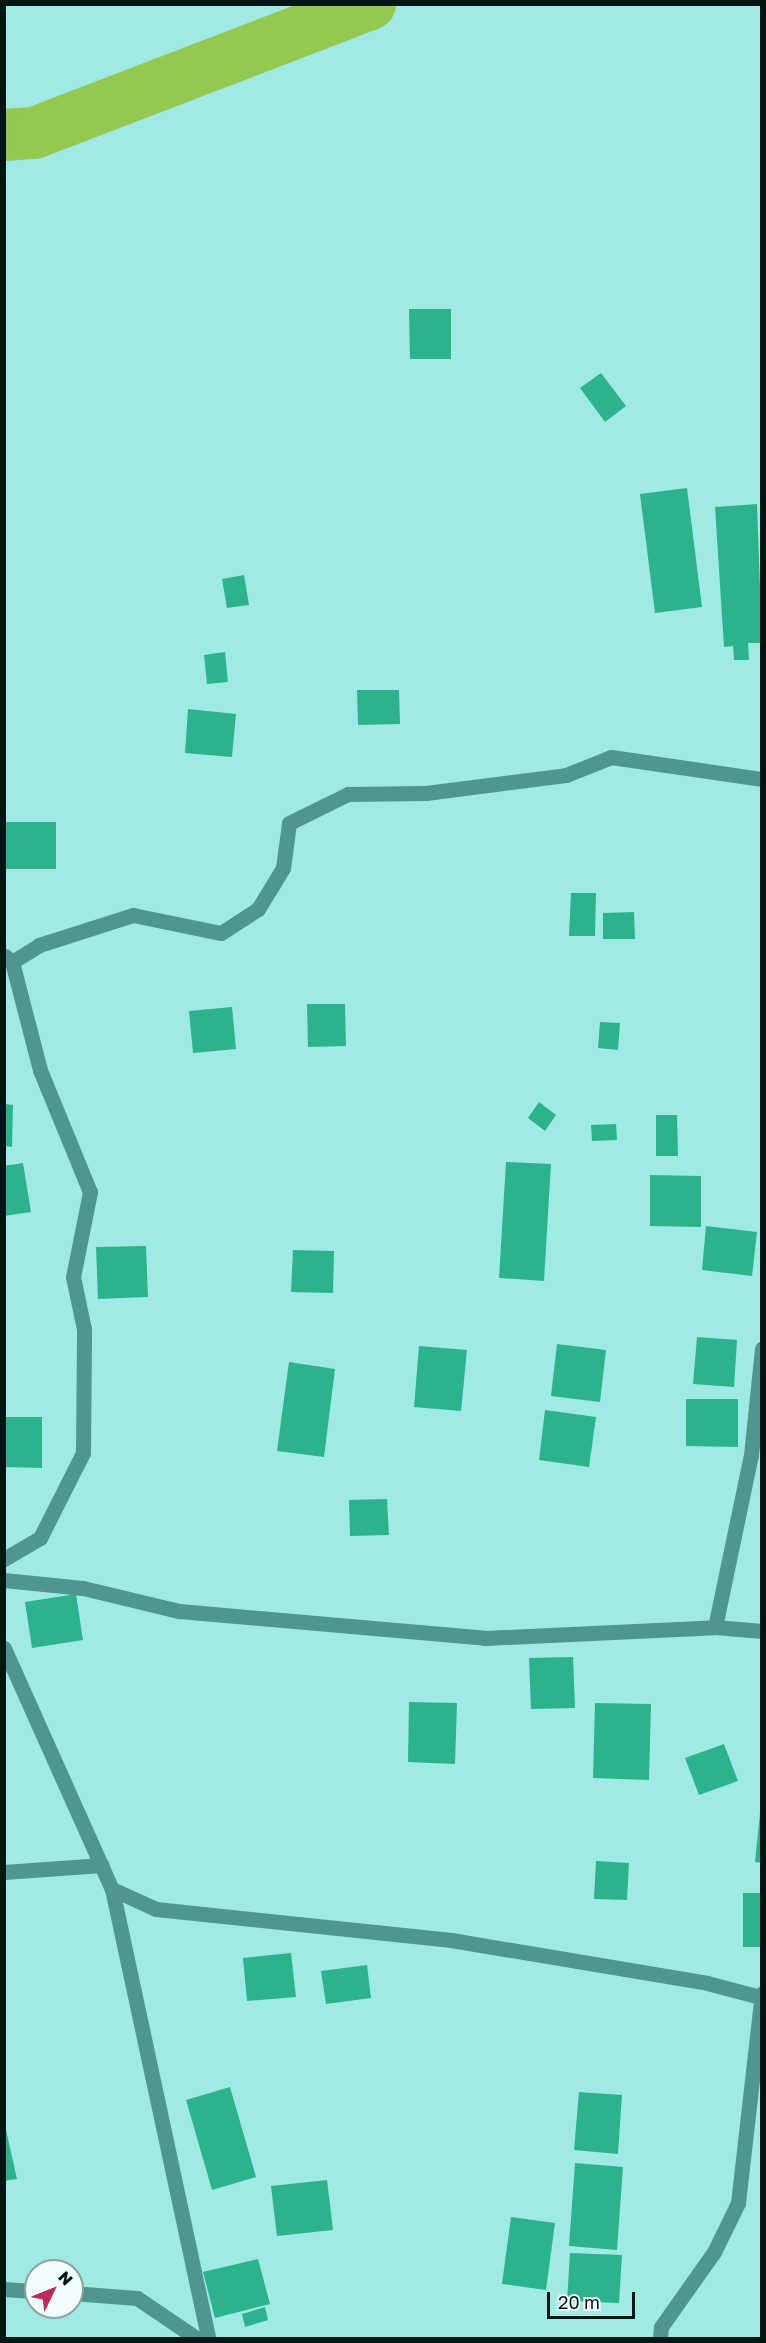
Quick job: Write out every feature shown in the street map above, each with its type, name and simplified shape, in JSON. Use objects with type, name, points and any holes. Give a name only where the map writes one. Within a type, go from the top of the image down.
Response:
[{"type":"street","points":[[4,1559],[40,1538],[82,1453],[84,1329],[73,1277],[90,1192],[40,1070],[8,959],[39,945],[133,915],[221,933],[264,899],[283,868],[289,823],[348,794],[426,793],[566,775],[611,757],[762,779]]},
{"type":"street","points":[[715,1627],[751,1455],[762,1349]]},
{"type":"street","points":[[4,1580],[83,1588],[179,1611],[485,1638],[715,1627],[762,1631]]},
{"type":"street","points":[[4,1648],[112,1889],[208,2338]]},
{"type":"street","points":[[4,1872],[102,1865]]},
{"type":"street","points":[[112,1889],[156,1909],[451,1940],[707,1983],[761,1995],[738,2203],[714,2252],[661,2326],[660,2338]]},
{"type":"street","points":[[4,2289],[24,2290]]},
{"type":"street","points":[[84,2295],[137,2298],[196,2338]]},
{"type":"building","points":[[409,309],[451,309],[451,359],[410,359]]},
{"type":"building","points":[[601,373],[626,406],[605,422],[580,388]]},
{"type":"building","points":[[687,488],[702,607],[655,613],[640,494]]},
{"type":"building","points":[[757,504],[762,643],[748,643],[749,660],[734,660],[733,646],[724,647],[715,507]]},
{"type":"building","points":[[244,575],[249,605],[227,608],[222,579]]},
{"type":"building","points":[[225,652],[228,682],[207,684],[204,655]]},
{"type":"building","points":[[357,690],[399,690],[400,724],[358,725]]},
{"type":"building","points":[[188,709],[236,714],[232,757],[185,753]]},
{"type":"building","points":[[4,822],[56,822],[56,869],[4,869]]},
{"type":"building","points":[[571,893],[596,893],[595,936],[569,936]]},
{"type":"building","points":[[634,912],[635,939],[603,939],[603,913]]},
{"type":"building","points":[[307,1004],[345,1004],[346,1046],[308,1047]]},
{"type":"building","points":[[232,1007],[236,1049],[193,1053],[189,1011]]},
{"type":"building","points":[[600,1022],[620,1023],[618,1050],[598,1048]]},
{"type":"building","points":[[539,1102],[556,1115],[545,1131],[528,1118]]},
{"type":"building","points":[[5,1104],[13,1105],[12,1147],[5,1146]]},
{"type":"building","points":[[656,1115],[677,1115],[678,1156],[656,1156]]},
{"type":"building","points":[[616,1124],[617,1140],[592,1141],[591,1125]]},
{"type":"building","points":[[506,1162],[551,1164],[544,1281],[499,1278]]},
{"type":"building","points":[[23,1163],[31,1212],[4,1216],[4,1166]]},
{"type":"building","points":[[650,1175],[701,1176],[701,1227],[650,1226]]},
{"type":"building","points":[[706,1226],[757,1232],[752,1276],[702,1270]]},
{"type":"building","points":[[146,1246],[148,1297],[98,1299],[96,1247]]},
{"type":"building","points":[[293,1250],[334,1251],[333,1293],[291,1292]]},
{"type":"building","points":[[697,1337],[737,1340],[734,1387],[693,1384]]},
{"type":"building","points":[[557,1344],[606,1350],[600,1402],[551,1396]]},
{"type":"building","points":[[419,1346],[467,1350],[461,1411],[414,1407]]},
{"type":"building","points":[[289,1362],[335,1369],[324,1457],[277,1451]]},
{"type":"building","points":[[686,1399],[738,1399],[738,1447],[686,1446]]},
{"type":"building","points":[[545,1410],[596,1417],[589,1467],[539,1460]]},
{"type":"building","points":[[4,1417],[42,1417],[42,1468],[4,1467]]},
{"type":"building","points":[[387,1499],[389,1535],[350,1536],[349,1500]]},
{"type":"building","points":[[76,1594],[83,1640],[32,1648],[25,1602]]},
{"type":"building","points":[[573,1657],[575,1708],[531,1709],[529,1658]]},
{"type":"building","points":[[409,1702],[457,1703],[455,1764],[408,1762]]},
{"type":"building","points":[[595,1703],[651,1704],[649,1780],[593,1778]]},
{"type":"building","points":[[724,1744],[738,1781],[699,1795],[685,1758]]},
{"type":"building","points":[[760,1813],[762,1813],[762,1863],[755,1862]]},
{"type":"building","points":[[596,1861],[629,1863],[627,1900],[594,1899]]},
{"type":"building","points":[[743,1893],[762,1893],[762,1947],[743,1947]]},
{"type":"building","points":[[291,1953],[296,1997],[247,2001],[243,1958]]},
{"type":"building","points":[[367,1965],[371,1998],[326,2004],[321,1971]]},
{"type":"building","points":[[230,2087],[256,2177],[212,2190],[186,2100]]},
{"type":"building","points":[[579,2092],[622,2095],[618,2154],[574,2150]]},
{"type":"building","points":[[4,2121],[17,2179],[4,2181]]},
{"type":"building","points":[[575,2163],[623,2167],[617,2250],[569,2246]]},
{"type":"building","points":[[327,2180],[333,2230],[277,2236],[271,2186]]},
{"type":"building","points":[[511,2217],[555,2223],[546,2290],[502,2284]]},
{"type":"building","points":[[570,2253],[622,2255],[619,2303],[567,2301]]},
{"type":"building","points":[[258,2259],[270,2304],[215,2318],[203,2272]]},
{"type":"building","points":[[265,2307],[268,2320],[245,2327],[242,2314]]},
{"type":"waterway","points":[[4,135],[34,133],[370,4]]}]
